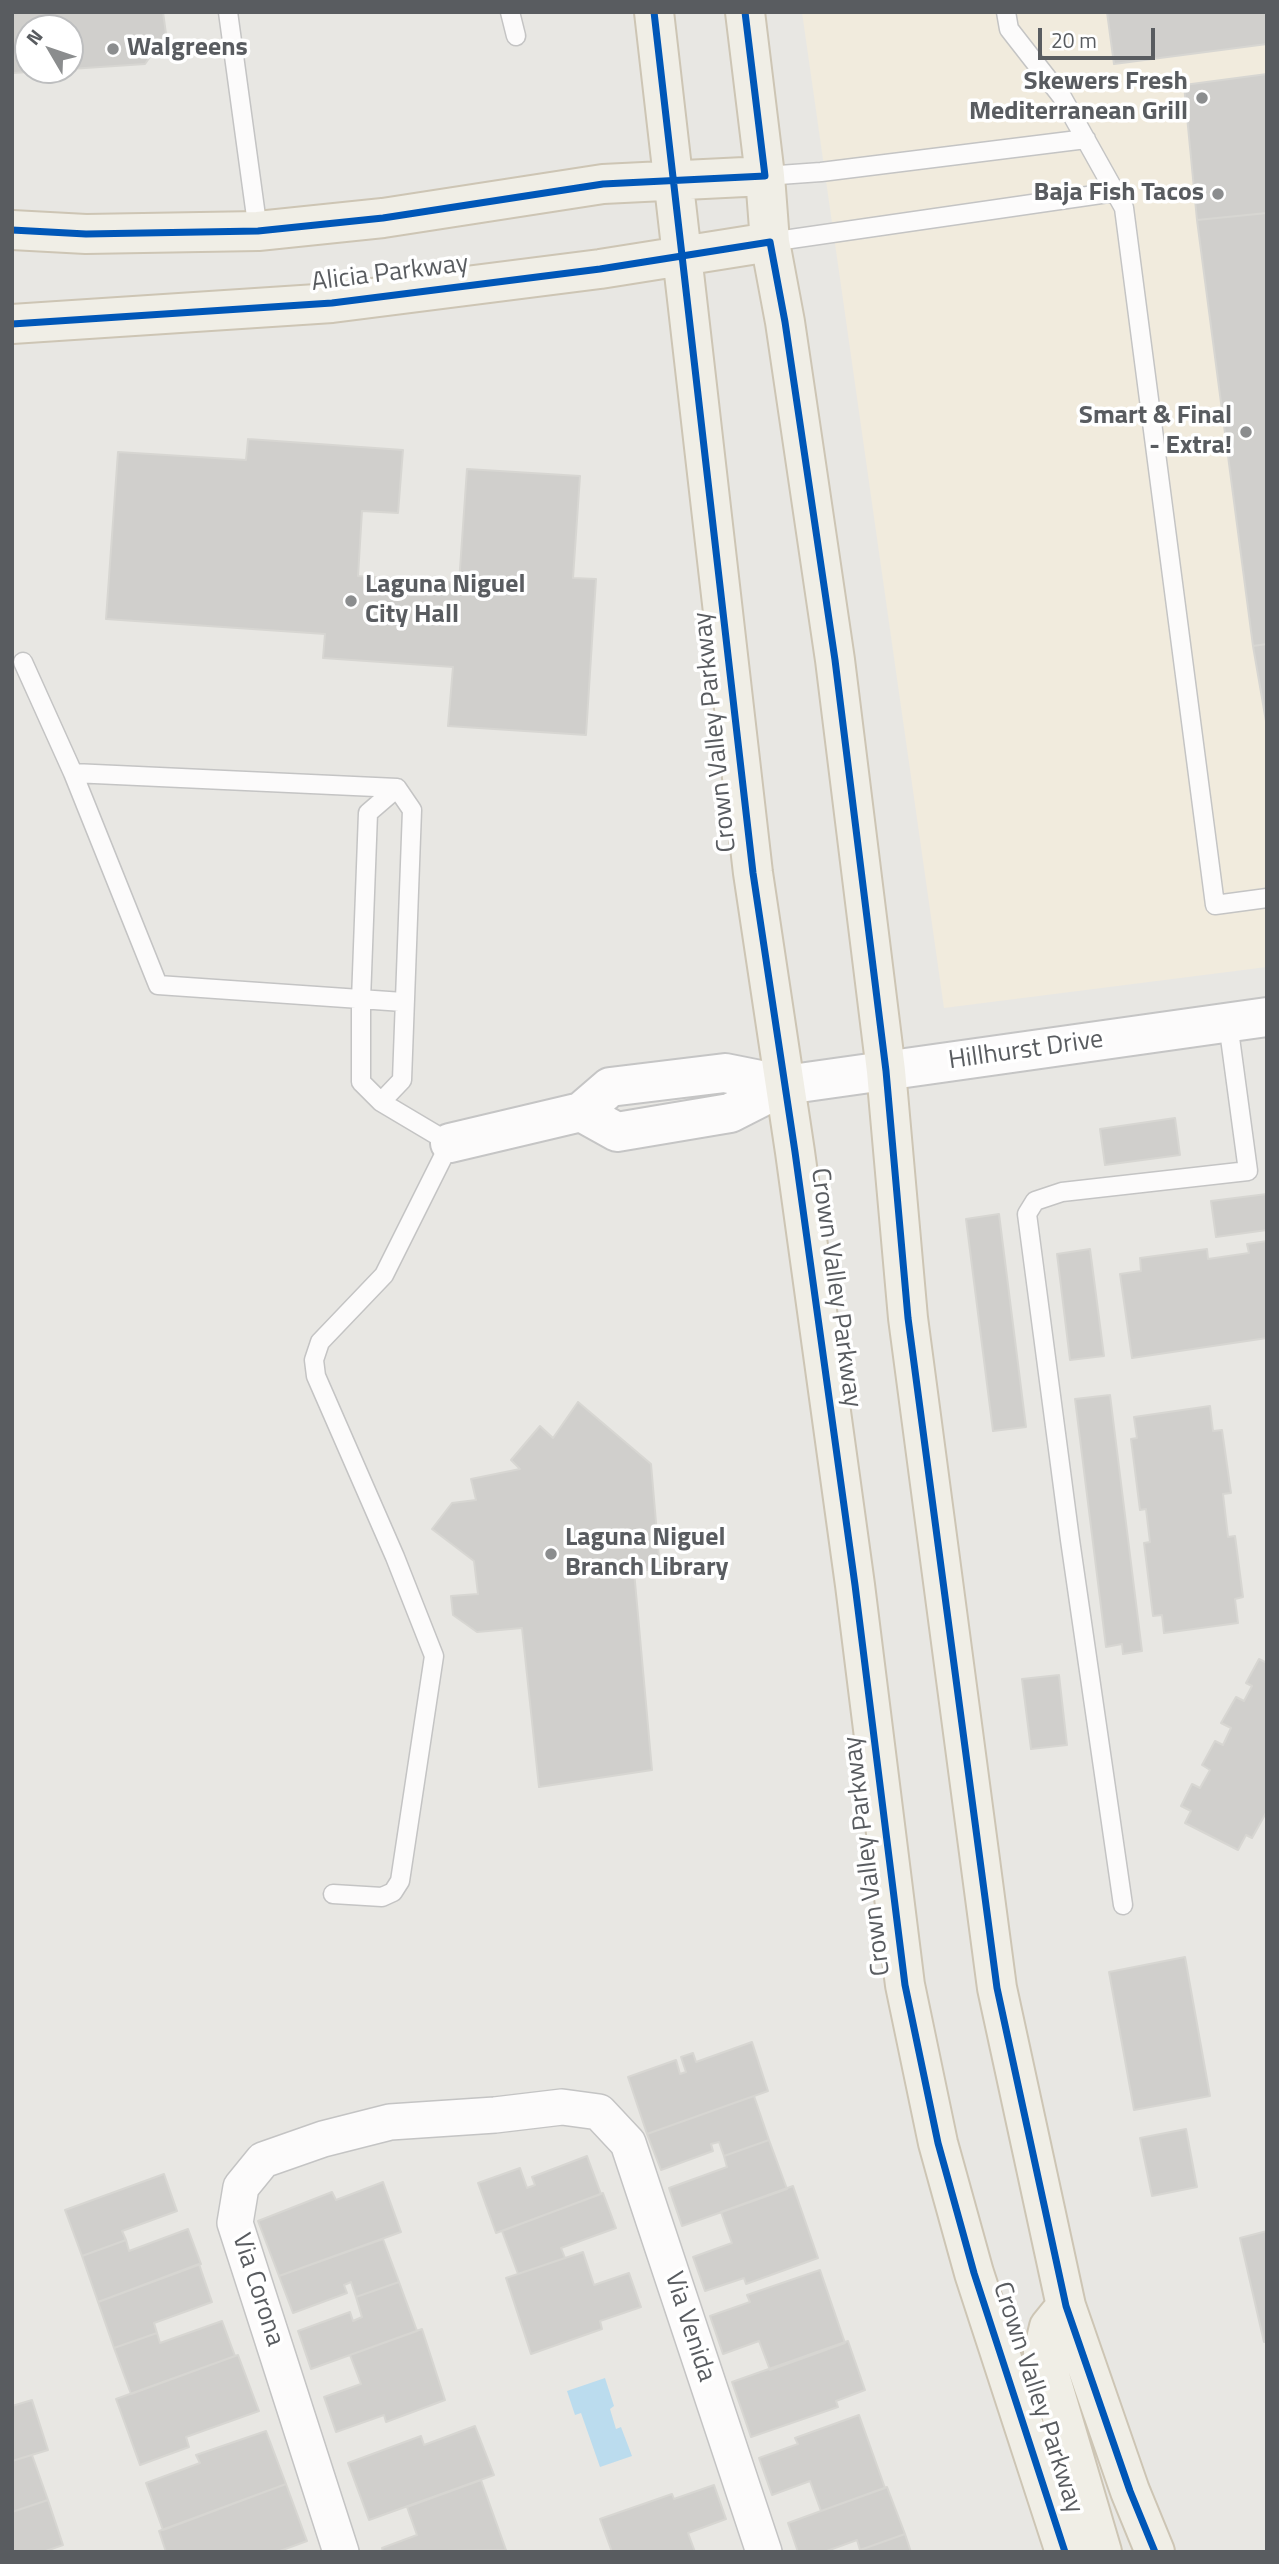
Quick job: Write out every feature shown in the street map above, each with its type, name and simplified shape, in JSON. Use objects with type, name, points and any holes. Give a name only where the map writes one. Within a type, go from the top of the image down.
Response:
[{"type":"main road","name":"Crown Valley Parkway","points":[[654,12],[753,873],[855,1585],[905,1985],[938,2143],[974,2273],[1065,2552]]},
{"type":"main road","points":[[746,12],[770,242],[785,322],[835,660],[886,1071],[908,1318],[997,1988],[1066,2306],[1130,2491],[1155,2552]]},
{"type":"main road","points":[[12,230],[86,234],[258,231],[383,218],[603,184],[765,176]]},
{"type":"main road","name":"Alicia Parkway","points":[[12,324],[332,303],[600,270],[770,242]]},
{"type":"main road","points":[[1066,2306],[1049,2327],[1043,2352],[1102,2552]]},
{"type":"street","name":"Hillhurst Drive","points":[[450,1143],[581,1112],[617,1132],[730,1113],[785,1085],[1267,1017]]},
{"type":"street","name":"Via Corona","points":[[341,2552],[235,2223],[241,2187],[263,2160],[323,2139],[390,2122],[495,2115],[562,2107],[599,2112]]},
{"type":"street","name":"Via Venida","points":[[599,2112],[628,2143],[764,2552]]},
{"type":"lane","points":[[228,12],[258,231]]},
{"type":"lane","points":[[510,12],[516,36]]},
{"type":"lane","points":[[1006,12],[1009,29],[1062,97],[1124,208],[1214,905],[1267,898]]},
{"type":"lane","points":[[765,176],[821,172],[1086,139]]},
{"type":"lane","points":[[770,242],[1115,192]]},
{"type":"lane","points":[[23,662],[73,773],[158,985],[404,1002]]},
{"type":"lane","points":[[73,773],[397,788]]},
{"type":"lane","points":[[333,1894],[382,1897],[393,1892],[400,1881],[434,1656],[396,1557],[316,1376],[314,1360],[320,1342],[384,1275],[450,1143],[381,1102],[361,1082],[361,1000],[368,813],[397,788]]},
{"type":"lane","points":[[381,1102],[402,1080],[412,810],[397,788]]},
{"type":"lane","points":[[1124,1905],[1070,1540],[1027,1214],[1035,1201],[1062,1192],[1248,1171],[1228,1023]]},
{"type":"shaded area","points":[[802,12],[1267,12],[1267,967],[944,1008]]},
{"type":"water","points":[[605,2378],[614,2406],[610,2409],[616,2429],[621,2427],[632,2456],[600,2467],[581,2413],[575,2415],[567,2391]]},
{"type":"building","name":"Walgreens","points":[[12,12],[163,12],[166,34],[145,64],[84,68],[84,14],[14,14],[13,73]]},
{"type":"building","points":[[1107,12],[1267,12],[1267,44],[1114,64]]},
{"type":"building","points":[[1267,74],[1267,213],[1197,220],[1184,85]]},
{"type":"building","name":"Smart & Final - Extra!","points":[[1267,213],[1267,644],[1253,646],[1197,220]]},
{"type":"building","name":"Laguna Niguel City Hall","points":[[248,439],[403,450],[398,513],[362,511],[358,576],[459,583],[467,469],[580,476],[573,578],[596,579],[586,735],[448,726],[453,667],[323,658],[325,634],[106,619],[118,452],[246,460]]},
{"type":"building","points":[[1267,644],[1267,727],[1253,646]]},
{"type":"building","points":[[1175,1118],[1180,1155],[1105,1165],[1100,1129]]},
{"type":"building","points":[[1267,1194],[1267,1230],[1216,1237],[1211,1201]]},
{"type":"building","points":[[999,1214],[1026,1427],[993,1431],[966,1219]]},
{"type":"building","points":[[1267,1241],[1267,1338],[1132,1358],[1120,1274],[1141,1271],[1140,1258],[1207,1249],[1208,1259],[1249,1253],[1247,1244]]},
{"type":"building","points":[[1090,1249],[1104,1356],[1070,1360],[1057,1254]]},
{"type":"building","points":[[1110,1395],[1142,1651],[1123,1654],[1122,1644],[1106,1647],[1075,1399]]},
{"type":"building","name":"Laguna Niguel Branch Library","points":[[578,1402],[651,1464],[660,1569],[634,1571],[652,1770],[539,1787],[522,1628],[477,1632],[453,1615],[451,1596],[478,1594],[474,1561],[432,1529],[452,1503],[476,1500],[471,1479],[520,1469],[511,1460],[540,1426],[553,1438]]},
{"type":"building","points":[[1210,1406],[1213,1431],[1222,1430],[1231,1493],[1223,1494],[1228,1537],[1235,1536],[1243,1597],[1235,1599],[1238,1623],[1164,1633],[1162,1615],[1153,1616],[1144,1543],[1150,1542],[1146,1509],[1140,1510],[1131,1439],[1137,1438],[1134,1417]]},
{"type":"building","points":[[1259,1659],[1267,1663],[1267,1811],[1252,1838],[1246,1835],[1238,1850],[1185,1823],[1191,1811],[1181,1806],[1192,1784],[1200,1788],[1210,1770],[1202,1765],[1215,1741],[1223,1745],[1231,1728],[1221,1723],[1236,1697],[1244,1701],[1252,1686],[1246,1683]]},
{"type":"building","points":[[1059,1675],[1067,1745],[1031,1749],[1022,1679]]},
{"type":"building","points":[[1185,1957],[1210,2096],[1134,2110],[1109,1972]]},
{"type":"building","points":[[752,2042],[768,2091],[647,2134],[628,2077],[676,2060],[680,2074],[686,2072],[681,2057],[693,2053],[696,2062]]},
{"type":"building","points":[[754,2096],[769,2140],[724,2156],[719,2142],[711,2144],[713,2151],[661,2170],[647,2134]]},
{"type":"building","points":[[1186,2129],[1197,2187],[1152,2196],[1140,2138]]},
{"type":"building","points":[[769,2140],[787,2189],[682,2226],[669,2188],[727,2167],[724,2156]]},
{"type":"building","points":[[587,2156],[601,2194],[496,2233],[478,2183],[520,2168],[527,2188],[535,2185],[532,2177]]},
{"type":"building","points":[[164,2174],[177,2211],[122,2231],[126,2240],[82,2256],[65,2210]]},
{"type":"building","points":[[383,2182],[401,2232],[279,2276],[258,2221],[332,2192],[336,2200]]},
{"type":"building","points":[[793,2186],[818,2258],[746,2284],[744,2278],[705,2291],[693,2257],[732,2243],[721,2212]]},
{"type":"building","points":[[603,2193],[616,2228],[561,2248],[565,2258],[518,2274],[502,2231]]},
{"type":"building","points":[[188,2229],[201,2264],[98,2302],[82,2256],[126,2240],[129,2251]]},
{"type":"building","points":[[1267,2231],[1267,2341],[1264,2342],[1240,2238]]},
{"type":"building","points":[[383,2239],[399,2282],[356,2297],[351,2282],[344,2285],[347,2293],[293,2313],[279,2276]]},
{"type":"building","points":[[583,2252],[594,2285],[629,2273],[641,2307],[600,2321],[602,2329],[531,2354],[506,2278]]},
{"type":"building","points":[[199,2264],[212,2302],[154,2323],[157,2333],[114,2348],[98,2302]]},
{"type":"building","points":[[820,2270],[845,2343],[770,2370],[759,2341],[723,2354],[710,2316],[750,2302],[747,2295]]},
{"type":"building","points":[[399,2282],[417,2331],[311,2369],[298,2331],[350,2312],[353,2321],[362,2317],[356,2297]]},
{"type":"building","points":[[222,2321],[235,2356],[131,2394],[114,2348],[157,2333],[160,2343]]},
{"type":"building","points":[[422,2329],[445,2400],[386,2422],[384,2415],[336,2432],[324,2397],[361,2384],[350,2355]]},
{"type":"building","points":[[848,2341],[865,2390],[836,2401],[838,2407],[751,2437],[732,2382]]},
{"type":"building","points":[[238,2355],[259,2411],[186,2437],[189,2447],[140,2465],[116,2399]]},
{"type":"building","points":[[32,2400],[48,2450],[12,2461],[12,2406]]},
{"type":"building","points":[[859,2415],[885,2488],[821,2511],[810,2481],[772,2495],[759,2458],[798,2444],[795,2438]]},
{"type":"building","points":[[475,2426],[494,2475],[369,2520],[348,2463],[421,2436],[424,2445]]},
{"type":"building","points":[[266,2431],[286,2484],[163,2530],[146,2483],[200,2463],[196,2455]]},
{"type":"building","points":[[32,2455],[48,2500],[12,2512],[12,2461]]},
{"type":"building","points":[[481,2480],[506,2550],[383,2552],[382,2548],[417,2535],[407,2507]]},
{"type":"building","points":[[286,2484],[307,2541],[277,2552],[166,2552],[159,2531]]},
{"type":"building","points":[[714,2485],[726,2519],[688,2533],[695,2552],[612,2552],[600,2519],[672,2494],[674,2499]]},
{"type":"building","points":[[887,2487],[905,2534],[860,2550],[857,2540],[824,2552],[798,2552],[788,2523]]},
{"type":"building","points":[[48,2500],[63,2545],[43,2552],[12,2552],[12,2512]]},
{"type":"building","points":[[905,2534],[911,2552],[860,2550]]},
{"type":"cycle path","points":[[654,12],[753,873],[855,1585],[905,1985],[938,2143],[974,2273],[1065,2552]]},
{"type":"cycle path","points":[[12,230],[86,234],[258,231],[383,218],[603,184],[765,176],[745,12]]},
{"type":"cycle path","points":[[12,324],[332,303],[600,269],[770,242],[785,322],[835,660],[886,1071],[908,1318],[997,1988],[1066,2306],[1130,2491],[1155,2552]]},
{"type":"place","name":"Walgreens","points":[[113,49]]},
{"type":"place","name":"Skewers Fresh Mediterranean Grill","points":[[1202,98]]},
{"type":"place","name":"Baja Fish Tacos","points":[[1218,194]]},
{"type":"place","name":"Smart & Final - Extra!","points":[[1246,432]]},
{"type":"place","name":"Laguna Niguel City Hall","points":[[351,601]]},
{"type":"place","name":"Laguna Niguel Branch Library","points":[[551,1554]]}]
